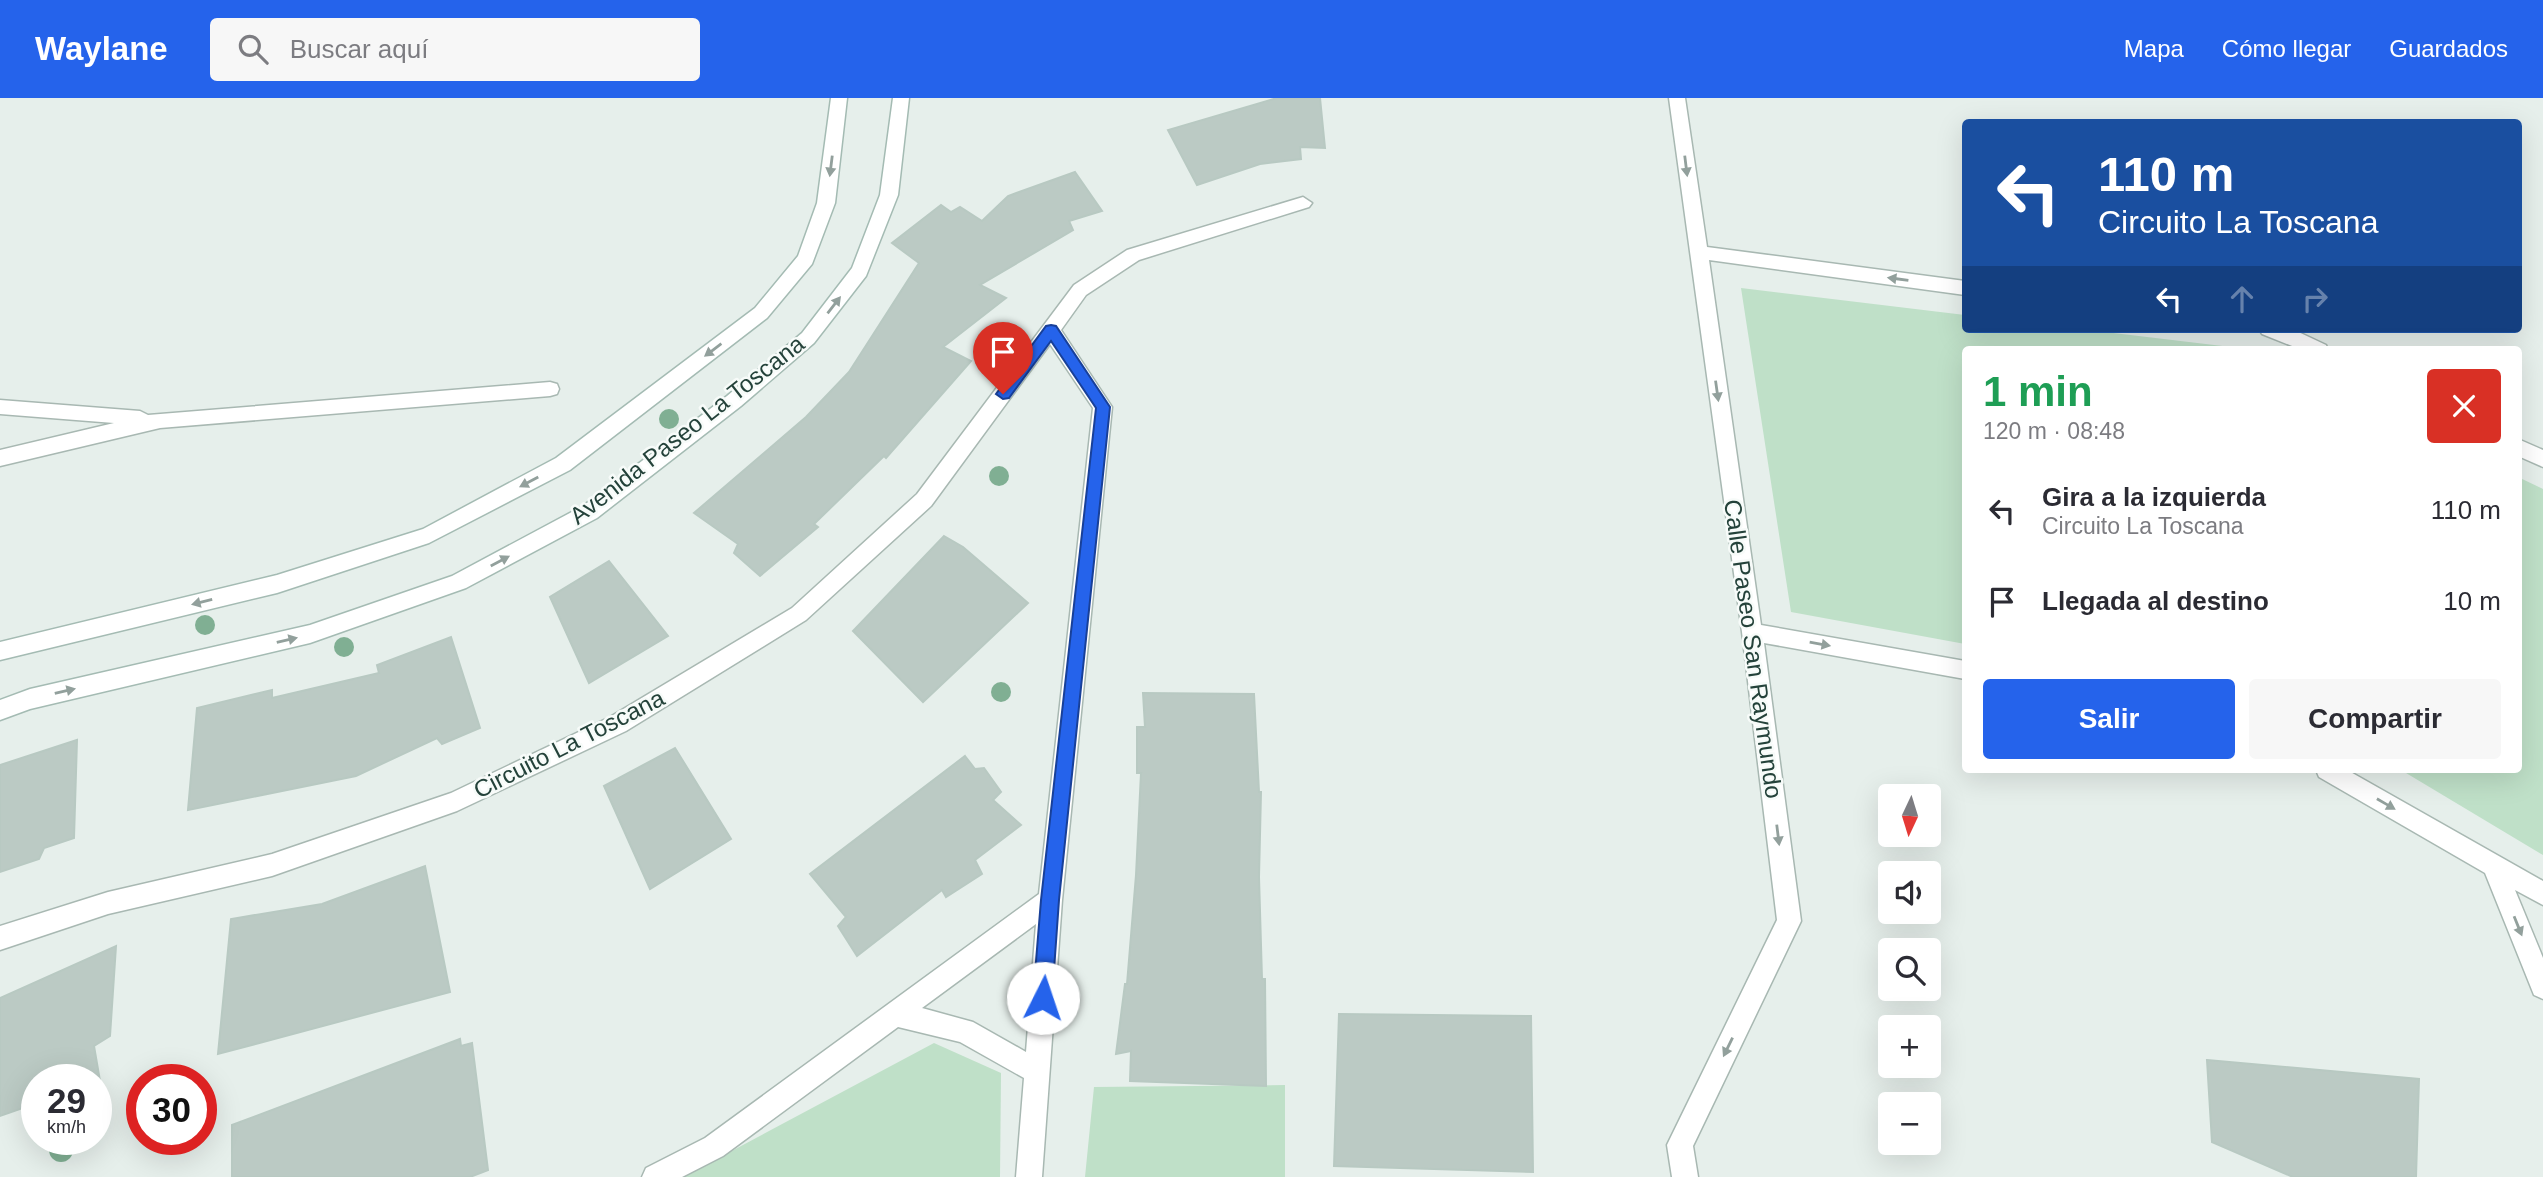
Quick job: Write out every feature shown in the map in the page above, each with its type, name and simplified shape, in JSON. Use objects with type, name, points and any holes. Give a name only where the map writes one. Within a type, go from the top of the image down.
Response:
[{"type":"street","name":"Avenida Paseo La Toscana","points":[[0,651],[277,584],[429,535],[563,464],[761,313],[806,259],[826,202],[839,98]]},
{"type":"street","name":"Avenida Paseo La Toscana","points":[[0,710],[30,699],[310,634],[459,582],[590,512],[734,401],[808,338],[860,271],[888,195],[901,98]]},
{"type":"street","name":"Calle Paseo San Raymundo","points":[[1677,98],[1752,632],[1789,921],[1680,1145],[1685,1177]]},
{"type":"street","name":"Circuito La Toscana","points":[[0,938],[108,904],[272,865],[299,856],[457,801],[618,724],[799,614],[924,500],[1080,290],[1133,255],[1303,203]]},
{"type":"street","points":[[1697,251],[1962,288]]},
{"type":"street","points":[[1029,1177],[1050,900],[1103,407],[1051,330]]},
{"type":"street","points":[[2283,333],[2311,346]]},
{"type":"street","points":[[0,458],[160,420],[550,389]]},
{"type":"street","points":[[0,407],[160,420]]},
{"type":"street","points":[[2522,449],[2543,459]]},
{"type":"street","points":[[1752,632],[1962,669]]},
{"type":"street","points":[[2332,773],[2543,894]]},
{"type":"street","points":[[2493,865],[2543,987]]},
{"type":"street","points":[[655,1177],[714,1147],[1050,900]]},
{"type":"street","points":[[895,1014],[964,1031],[1037,1072]]},
{"type":"green space","points":[[1741,288],[1962,315],[1962,333],[2114,333],[2222,346],[1962,346],[1962,643],[1791,612]]},
{"type":"green space","points":[[2522,479],[2543,489],[2543,855],[2406,773],[2522,773]]},
{"type":"green space","points":[[934,1043],[1001,1073],[1000,1177],[683,1177]]},
{"type":"green space","points":[[1285,1085],[1285,1177],[1085,1177],[1094,1087]]},
{"type":"building","points":[[1277,98],[1320,98],[1325,148],[1300,147],[1301,159],[1260,164],[1197,185],[1168,130]]},
{"type":"building","points":[[1075,172],[1102,211],[1069,221],[1073,230],[980,285],[1006,298],[943,347],[971,361],[886,458],[884,456],[814,524],[818,527],[760,576],[734,553],[738,544],[694,513],[806,417],[849,372],[919,263],[892,243],[941,205],[951,212],[960,207],[982,221],[1008,196]]},
{"type":"building","points":[[944,536],[963,547],[1028,603],[923,702],[853,631]]},
{"type":"building","points":[[609,561],[668,636],[589,683],[550,597]]},
{"type":"building","points":[[451,637],[480,728],[442,744],[437,738],[356,776],[188,810],[197,708],[272,690],[272,698],[379,673],[377,665]]},
{"type":"building","points":[[1143,693],[1254,694],[1261,792],[1259,877],[1262,979],[1265,979],[1266,1086],[1130,1081],[1131,1051],[1116,1054],[1127,984],[1136,875],[1141,773],[1137,773],[1137,727],[1145,727]]},
{"type":"building","points":[[77,740],[74,838],[44,848],[39,859],[0,872],[0,765]]},
{"type":"building","points":[[675,748],[731,839],[650,889],[604,786]]},
{"type":"building","points":[[965,756],[975,769],[984,768],[1001,792],[993,800],[1021,825],[975,860],[982,874],[946,897],[942,890],[857,956],[838,926],[846,917],[810,874]]},
{"type":"building","points":[[425,866],[450,992],[218,1054],[231,919],[322,904]]},
{"type":"building","points":[[116,946],[110,1036],[94,1046],[97,1064],[21,1064],[21,1109],[0,1116],[0,998]]},
{"type":"building","points":[[1339,1014],[1531,1016],[1533,1172],[1334,1166]]},
{"type":"building","points":[[460,1039],[461,1046],[472,1043],[488,1170],[470,1177],[232,1177],[232,1125]]},
{"type":"building","points":[[2207,1060],[2419,1079],[2416,1177],[2293,1177],[2212,1142]]},
{"type":"route","points":[[1003,394],[1051,330],[1103,407],[1050,900],[1043,998]]}]
